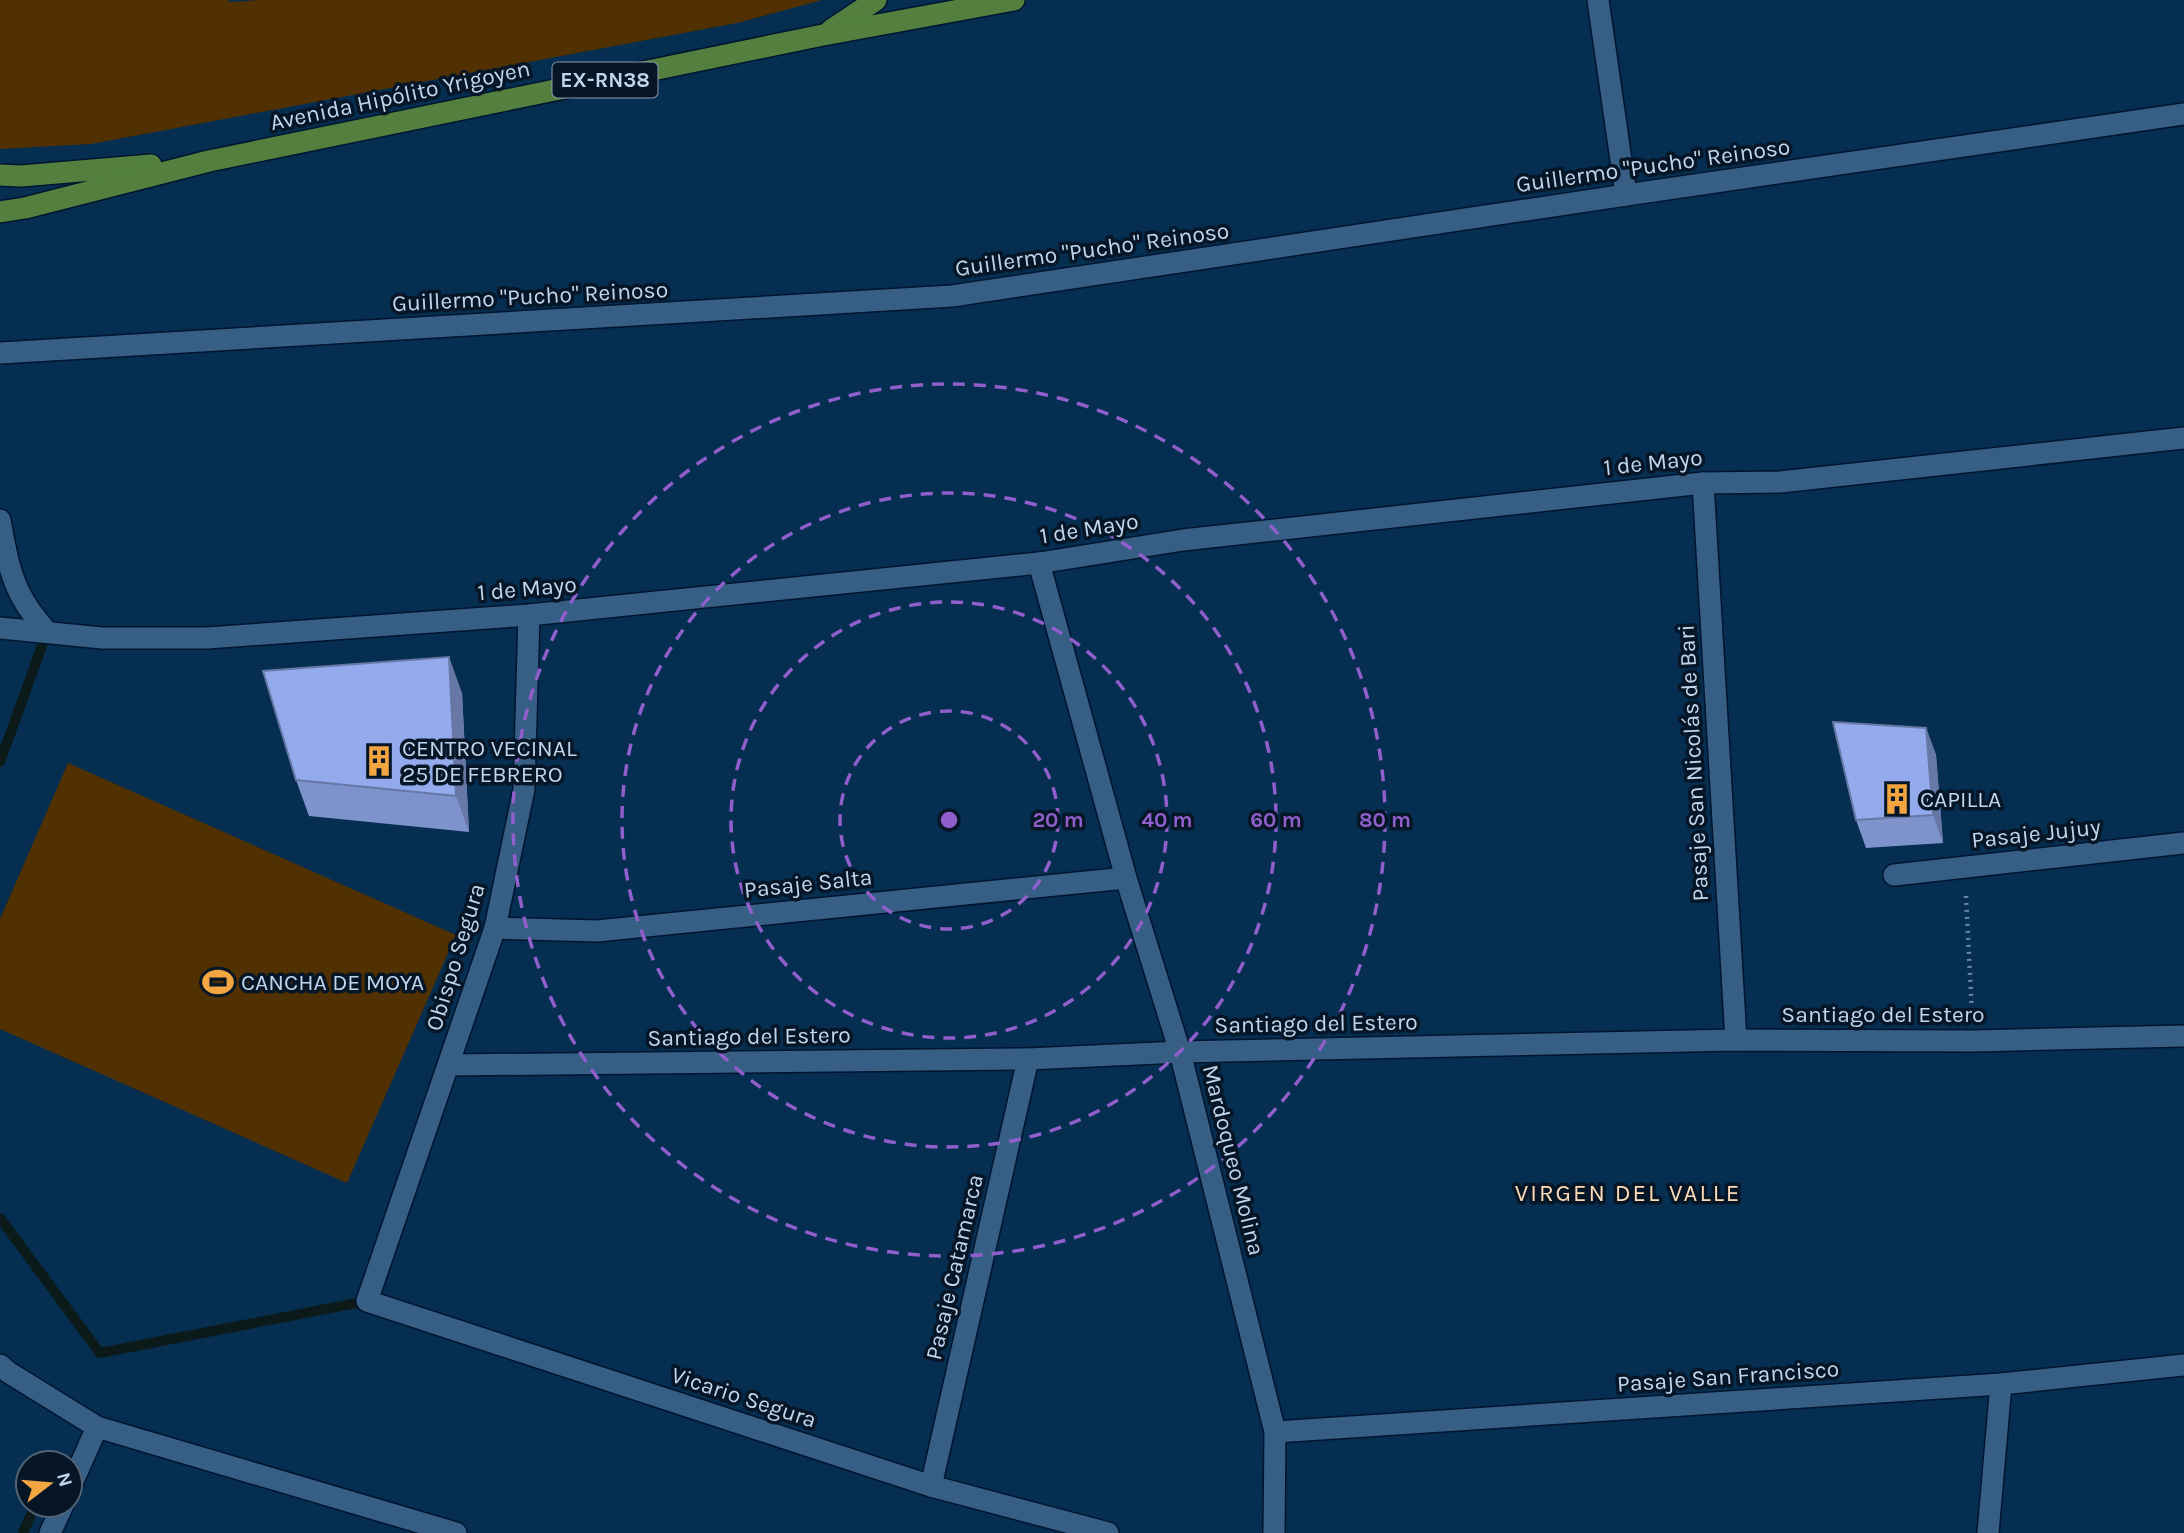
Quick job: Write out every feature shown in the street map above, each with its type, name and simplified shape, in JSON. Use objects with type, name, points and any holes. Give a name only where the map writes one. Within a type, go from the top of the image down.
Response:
[{"type":"main road","points":[[823,35],[876,0]]},
{"type":"main road","name":"Avenida Hipólito Yrigoyen","points":[[0,212],[209,161],[823,35],[1006,1]]},
{"type":"main road","name":"Avenida Hipólito Yrigoyen","points":[[0,175],[20,176],[209,161]]},
{"type":"street","points":[[1598,0],[1626,195]]},
{"type":"street","name":"Guillermo \"Pucho\" Reinoso","points":[[0,353],[952,296],[2184,114]]},
{"type":"street","name":"1 de Mayo","points":[[0,628],[102,638],[207,638],[529,615],[1039,563],[1183,540],[1703,483],[1780,482],[2184,438]]},
{"type":"street","name":"Pasaje San Nicolás de Bari","points":[[1703,483],[1736,1040]]},
{"type":"street","points":[[0,520],[5,552],[14,581],[24,601],[47,632]]},
{"type":"street","name":"Mardoqueo Molina","points":[[1039,563],[1126,878],[1180,1052],[1275,1432],[1275,1533]]},
{"type":"street","name":"Obispo Segura","points":[[367,1301],[495,928],[524,789],[529,615]]},
{"type":"street","name":"Pasaje Jujuy","points":[[1894,875],[2184,844]]},
{"type":"street","name":"Pasaje Salta","points":[[495,928],[597,931],[1126,878]]},
{"type":"street","name":"Santiago del Estero","points":[[449,1065],[1028,1059],[1180,1052],[1736,1040],[1974,1041],[2184,1036]]},
{"type":"street","name":"Pasaje Catamarca","points":[[931,1486],[1028,1059]]},
{"type":"street","name":"Vicario Segura","points":[[367,1301],[931,1486],[1108,1533]]},
{"type":"street","name":"Pasaje San Francisco","points":[[1275,1432],[2001,1384],[2184,1365]]},
{"type":"street","points":[[0,1366],[97,1427],[456,1533]]},
{"type":"street","points":[[1988,1533],[2001,1384]]},
{"type":"street","points":[[84,1456],[97,1427]]},
{"type":"path","points":[[1965,867],[1974,1041]]},
{"type":"shaded area","points":[[0,0],[822,0],[737,23],[91,144],[0,149]]},
{"type":"shaded area","name":"CANCHA DE MOYA","points":[[68,763],[456,935],[347,1183],[0,1029],[0,919]]},
{"type":"building","name":"CENTRO VECINAL 25 DE FEBRERO","points":[[449,657],[456,796],[296,780],[263,671]]},
{"type":"building","name":"CAPILLA","points":[[1833,722],[1926,728],[1933,815],[1856,820]]},
{"type":"waterway","points":[[0,762],[47,632]]},
{"type":"waterway","points":[[0,1218],[100,1353],[367,1301]]},
{"type":"waterway","points":[[23,1533],[29,1519]]},
{"type":"place","name":"CENTRO VECINAL 25 DE FEBRERO","points":[[379,761]]},
{"type":"place","name":"CAPILLA","points":[[1897,799]]},
{"type":"place","name":"CANCHA DE MOYA","points":[[218,982]]},
{"type":"district","name":"VIRGEN DEL VALLE","points":[[1628,1193]]}]
